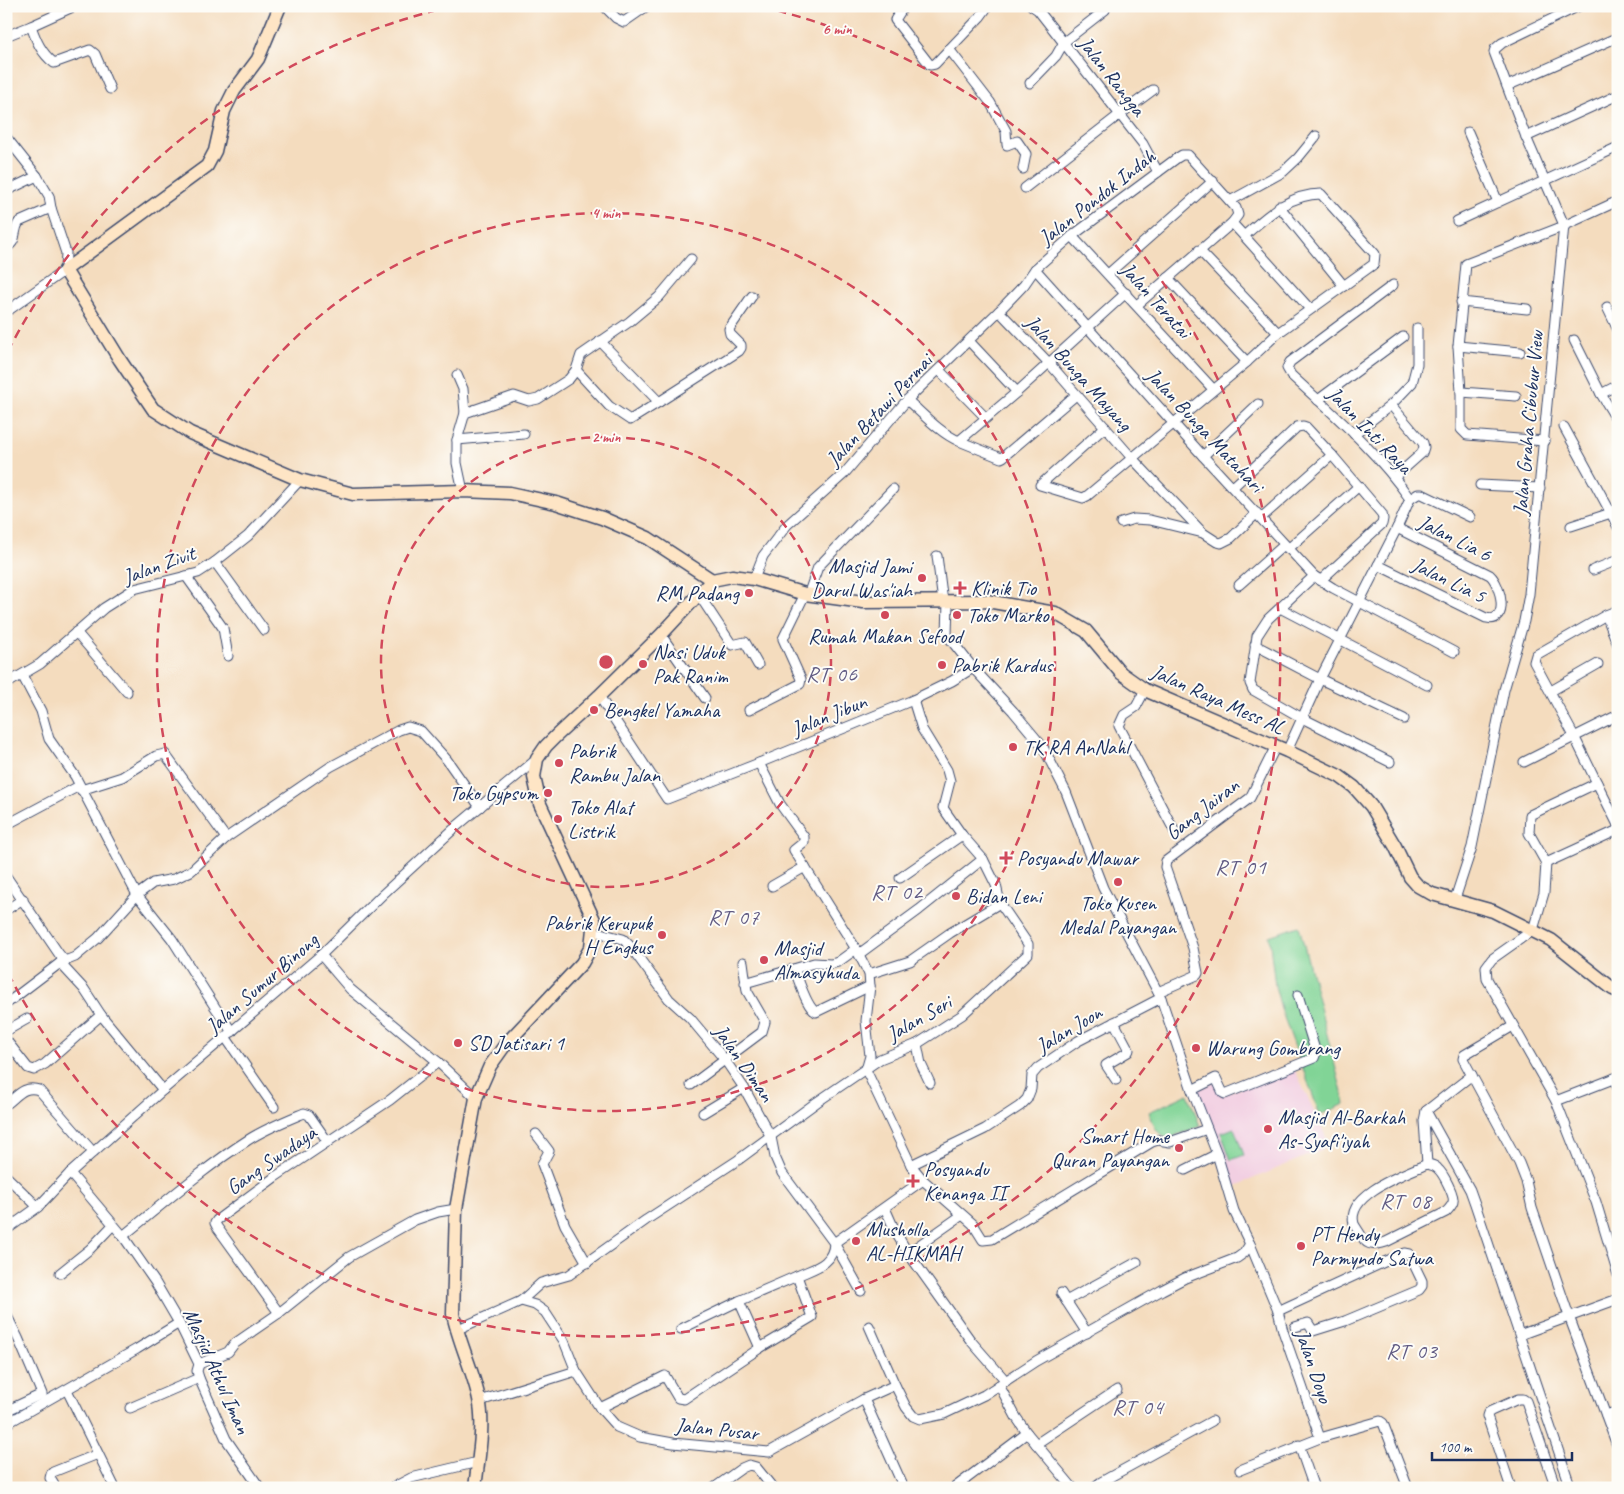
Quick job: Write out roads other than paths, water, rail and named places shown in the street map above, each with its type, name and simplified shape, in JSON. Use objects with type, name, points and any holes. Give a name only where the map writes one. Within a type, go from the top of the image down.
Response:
[{"type":"main road","points":[[280,6],[258,58],[234,91],[224,111],[215,151],[206,166],[65,270],[120,360],[153,408],[190,433],[300,480],[353,494],[463,491],[510,493],[556,503],[602,518],[648,538],[712,580],[661,635],[546,746],[537,759],[534,777],[540,804],[594,920],[591,947],[582,963],[504,1045],[490,1066],[476,1098],[456,1209],[453,1314],[456,1330],[480,1401],[481,1422],[475,1488]]},
{"type":"main road","name":"Jalan Raya Mess AL","points":[[712,580],[732,576],[754,579],[806,595],[862,602],[987,601],[1054,613],[1086,631],[1121,673],[1145,690],[1281,748],[1339,776],[1354,787],[1371,806],[1396,846],[1410,877],[1418,886],[1432,894],[1494,911],[1533,930],[1551,940],[1618,991]]},
{"type":"street","points":[[6,36],[75,6]]},
{"type":"street","points":[[604,6],[616,18],[624,22],[647,6]]},
{"type":"street","points":[[900,6],[902,10],[895,20],[930,66],[935,64],[949,50],[988,6]]},
{"type":"street","name":"Jalan Rangga","points":[[1032,6],[1038,10],[1064,42],[1142,144],[1158,172]]},
{"type":"street","name":"Jalan Graha Cibubur View","points":[[1455,899],[1472,848],[1504,690],[1527,608],[1567,224],[1526,137],[1495,56],[1495,49],[1502,43],[1579,6]]},
{"type":"street","points":[[1030,83],[1051,62],[1064,42],[1105,10]]},
{"type":"street","points":[[31,26],[37,43],[54,63],[90,50],[95,54],[110,89]]},
{"type":"street","points":[[1506,86],[1618,37]]},
{"type":"street","points":[[949,50],[990,102],[1006,131],[1007,145],[1017,141],[1026,154],[1023,169]]},
{"type":"street","points":[[1025,188],[1154,90]]},
{"type":"street","points":[[1526,137],[1618,95]]},
{"type":"street","points":[[1468,132],[1498,202]]},
{"type":"street","points":[[1230,201],[1283,172],[1298,158],[1316,136]]},
{"type":"street","points":[[6,137],[37,176],[49,196],[51,208],[66,253],[65,270],[6,312]]},
{"type":"street","points":[[1457,222],[1618,147]]},
{"type":"street","name":"Jalan Pondok Indah","points":[[1035,269],[1072,236],[1182,155],[1191,156],[1213,181]]},
{"type":"street","points":[[6,191],[37,176]]},
{"type":"street","points":[[1108,274],[1213,181],[1238,211],[1237,218],[1137,305]]},
{"type":"street","points":[[1104,427],[1040,485],[1083,498],[1247,362],[1278,333],[1374,264],[1376,254],[1320,194],[1310,194],[1279,206],[1244,236]]},
{"type":"street","points":[[1544,441],[1467,435],[1461,429],[1458,346],[1466,264],[1567,224],[1618,201]]},
{"type":"street","points":[[1279,206],[1344,286]]},
{"type":"street","points":[[6,248],[15,239],[16,226],[19,222],[51,208]]},
{"type":"street","points":[[1232,223],[1310,309]]},
{"type":"street","name":"Jalan Teratai","points":[[1072,236],[1213,389]]},
{"type":"street","points":[[1199,250],[1278,333]]},
{"type":"street","points":[[465,414],[514,396],[529,400],[538,399],[569,379],[576,370],[581,355],[629,322],[659,297],[690,259]]},
{"type":"street","name":"Jalan Betawi Permai","points":[[754,579],[763,556],[787,525],[844,474],[907,400],[1000,311],[1024,285],[1035,269]]},
{"type":"street","name":"Jalan Bunga Matahari","points":[[1035,269],[1286,547],[1317,578],[1454,652]]},
{"type":"street","points":[[1168,278],[1247,362]]},
{"type":"street","name":"Jalan Inti Raya","points":[[1281,748],[1302,718],[1410,499],[1395,477],[1354,434],[1291,375],[1288,365],[1393,285]]},
{"type":"street","points":[[959,441],[1017,392],[1126,293]]},
{"type":"street","points":[[576,370],[609,406],[630,420],[739,351],[741,345],[730,334],[729,329],[752,296]]},
{"type":"street","points":[[1461,302],[1527,310]]},
{"type":"street","points":[[1607,307],[1618,330]]},
{"type":"street","name":"Jalan Bunga Mayang","points":[[1000,311],[1049,363],[1132,458],[1203,533]]},
{"type":"street","points":[[1354,434],[1391,405],[1412,383],[1417,364],[1417,328]]},
{"type":"street","points":[[1318,400],[1403,337]]},
{"type":"street","points":[[1574,340],[1601,394],[1618,422]]},
{"type":"street","points":[[600,341],[658,402]]},
{"type":"street","points":[[969,341],[1017,392]]},
{"type":"street","points":[[1458,346],[1520,352]]},
{"type":"street","points":[[940,370],[986,418]]},
{"type":"street","points":[[457,375],[463,389],[465,414],[457,440],[457,463],[463,491]]},
{"type":"street","points":[[1601,394],[1618,385]]},
{"type":"street","points":[[1461,392],[1516,396]]},
{"type":"street","points":[[907,400],[954,439],[1001,458],[1076,395]]},
{"type":"street","points":[[1203,456],[1258,404]]},
{"type":"street","points":[[1391,405],[1423,443],[1424,447],[1422,453],[1395,477]]},
{"type":"street","points":[[1233,487],[1300,426],[1306,427],[1382,514],[1383,522],[1268,619],[1257,636],[1250,683],[1253,690],[1302,718],[1390,762]]},
{"type":"street","points":[[1564,427],[1614,511],[1618,527]]},
{"type":"street","points":[[457,440],[524,434]]},
{"type":"street","points":[[1121,523],[1134,519],[1150,520],[1203,533],[1217,542],[1227,541],[1332,455]]},
{"type":"street","name":"Jalan Zivit","points":[[6,684],[40,664],[104,608],[134,589],[198,573],[215,562],[248,536],[300,480]]},
{"type":"street","points":[[1480,485],[1540,488]]},
{"type":"street","points":[[1239,585],[1359,486]]},
{"type":"street","points":[[749,710],[800,684],[801,679],[783,639],[784,634],[806,595],[818,567],[893,489]]},
{"type":"street","points":[[1410,499],[1418,494],[1422,494],[1470,517]]},
{"type":"street","points":[[1571,526],[1614,511]]},
{"type":"street","name":"Jalan Lia 6","points":[[1397,528],[1490,575],[1496,581]]},
{"type":"street","name":"Jalan Doyo","points":[[937,556],[946,602],[947,635],[973,668],[1043,747],[1066,792],[1103,888],[1160,995],[1192,1090],[1217,1154],[1234,1211],[1278,1311],[1320,1438]]},
{"type":"street","points":[[1593,570],[1618,560]]},
{"type":"street","points":[[215,562],[264,630]]},
{"type":"street","name":"Jalan Lia 5","points":[[1378,565],[1492,620],[1498,617],[1501,598],[1496,581]]},
{"type":"street","points":[[186,576],[223,628],[228,656]]},
{"type":"street","points":[[699,595],[732,644],[745,642],[758,665]]},
{"type":"street","points":[[1280,608],[1427,685]]},
{"type":"street","points":[[1618,610],[1536,655],[1534,662],[1574,736],[1618,825]]},
{"type":"street","points":[[1606,615],[1618,645]]},
{"type":"street","points":[[76,632],[127,692]]},
{"type":"street","points":[[661,635],[705,698]]},
{"type":"street","points":[[1255,645],[1320,679],[1404,719]]},
{"type":"street","points":[[1550,691],[1598,664]]},
{"type":"street","points":[[913,700],[952,681],[973,668]]},
{"type":"street","points":[[22,675],[41,711],[49,739],[75,776],[137,895],[172,939],[274,1107]]},
{"type":"street","points":[[1145,690],[1136,707],[1124,715],[1119,726],[1176,834]]},
{"type":"street","name":"Jalan Jibun","points":[[599,696],[667,799],[913,700]]},
{"type":"street","name":"Jalan Seri","points":[[521,1301],[541,1283],[569,1275],[587,1263],[646,1220],[738,1160],[880,1059],[917,1044],[962,1015],[1028,954],[1028,944],[1000,903],[996,886],[983,860],[943,808],[950,781],[947,770],[922,729],[913,700]]},
{"type":"street","points":[[1524,762],[1618,715]]},
{"type":"street","points":[[6,1004],[63,962],[75,957],[98,938],[137,895],[153,883],[174,880],[191,871],[226,838],[330,767],[399,730],[408,727],[421,731],[447,760],[480,808]]},
{"type":"street","name":"Gang Jairan","points":[[1160,995],[1197,975],[1198,971],[1193,948],[1165,867],[1166,861],[1250,798],[1281,748]]},
{"type":"street","points":[[6,825],[80,788],[122,777],[156,756],[165,754],[226,838]]},
{"type":"street","name":"Jalan Sumur Binong","points":[[6,1230],[38,1207],[70,1173],[163,1090],[321,955],[388,889],[457,826],[537,759]]},
{"type":"street","points":[[759,763],[780,804],[804,837],[804,842],[794,850],[857,951],[869,974],[870,986],[866,1021],[870,1056],[866,1070],[911,1165],[923,1180],[973,1224],[983,1240],[992,1240],[1152,1142],[1158,1140],[1170,1142],[1207,1129]]},
{"type":"street","points":[[1597,783],[1530,815],[1529,833],[1546,863],[1544,893],[1533,930],[1492,959],[1486,967],[1487,979],[1556,1101],[1596,1202],[1618,1275]]},
{"type":"street","points":[[1546,863],[1618,830]]},
{"type":"street","points":[[900,878],[962,835]]},
{"type":"street","points":[[746,983],[814,963],[831,964],[838,962],[919,910],[983,860]]},
{"type":"street","points":[[772,886],[805,867]]},
{"type":"street","points":[[6,876],[101,1015],[163,1090]]},
{"type":"street","points":[[6,910],[23,899]]},
{"type":"street","points":[[869,974],[910,961],[950,933],[1000,903]]},
{"type":"street","name":"Jalan Diman","points":[[593,931],[623,939],[669,999],[690,1018],[725,1060],[744,1088],[771,1137],[775,1158],[782,1173],[834,1243],[861,1291]]},
{"type":"street","points":[[321,955],[350,988],[438,1062],[476,1098]]},
{"type":"street","points":[[691,1085],[762,1032],[765,1022],[747,991],[743,962]]},
{"type":"street","points":[[794,969],[812,1010],[816,1012],[870,986]]},
{"type":"street","name":"Jalan Joon","points":[[911,1165],[985,1129],[1020,1106],[1027,1099],[1031,1089],[1032,1075],[1038,1068],[1078,1041],[1160,995]]},
{"type":"street","points":[[1192,1090],[1216,1078],[1223,1094],[1225,1094],[1314,1058],[1316,1053],[1298,995]]},
{"type":"street","points":[[6,1040],[28,1068],[34,1070],[45,1064],[101,1015]]},
{"type":"street","points":[[6,1031],[27,1019]]},
{"type":"street","points":[[1114,1022],[1129,1050],[1106,1065],[1116,1080]]},
{"type":"street","points":[[1513,1026],[1464,1055],[1463,1059],[1519,1163],[1526,1181],[1532,1208],[1569,1316],[1618,1448]]},
{"type":"street","points":[[917,1044],[921,1064],[930,1083]]},
{"type":"street","name":"Gang Swadaya","points":[[279,1313],[215,1224],[217,1220],[240,1202],[390,1100],[438,1062]]},
{"type":"street","points":[[1427,1164],[1424,1121],[1426,1111],[1472,1076]]},
{"type":"street","points":[[1556,1101],[1616,1077],[1618,1088]]},
{"type":"street","points":[[8,1103],[26,1088],[39,1090],[94,1152]]},
{"type":"street","points":[[703,1113],[744,1088]]},
{"type":"street","points":[[1426,1111],[1472,1197],[1571,1488]]},
{"type":"street","points":[[123,1236],[218,1161],[249,1140],[282,1123],[306,1113],[328,1142]]},
{"type":"street","points":[[536,1134],[549,1151],[542,1164],[565,1225],[587,1263]]},
{"type":"street","points":[[1185,1170],[1217,1154]]},
{"type":"street","points":[[1427,1164],[1435,1166],[1442,1173],[1454,1197],[1450,1208],[1446,1212],[1386,1242],[1370,1245],[1364,1240],[1354,1224],[1354,1217],[1363,1197],[1380,1186],[1427,1164]]},
{"type":"street","name":"Masjid Athul Iman","points":[[70,1173],[123,1236],[155,1282],[179,1322],[199,1364],[198,1378],[226,1439],[260,1488]]},
{"type":"street","points":[[6,1176],[38,1207]]},
{"type":"street","points":[[681,1330],[827,1261],[834,1251],[834,1243],[923,1180]]},
{"type":"street","points":[[885,1208],[896,1233],[908,1253],[1002,1383],[1016,1417],[1073,1488]]},
{"type":"street","points":[[199,1364],[228,1352],[234,1344],[279,1313],[349,1257],[415,1220],[438,1212],[456,1209]]},
{"type":"street","points":[[908,1253],[962,1215]]},
{"type":"street","points":[[60,1273],[90,1249],[113,1224]]},
{"type":"street","points":[[869,1326],[906,1408],[913,1416],[920,1419],[944,1414],[984,1394],[1036,1361],[1185,1278],[1237,1258],[1244,1253],[1250,1244]]},
{"type":"street","points":[[1278,1311],[1404,1254],[1409,1254],[1422,1281],[1422,1286],[1419,1290],[1346,1321],[1313,1331],[1308,1323],[1295,1326]]},
{"type":"street","points":[[1087,1333],[1063,1298],[1137,1262]]},
{"type":"street","points":[[600,1408],[665,1376],[678,1398],[684,1399],[760,1348],[812,1317],[797,1276]]},
{"type":"street","points":[[1520,1334],[1618,1299]]},
{"type":"street","points":[[456,1330],[521,1301]]},
{"type":"street","name":"Jalan Pusar","points":[[521,1301],[535,1305],[545,1312],[564,1341],[576,1371],[600,1408],[617,1427],[640,1437],[673,1443],[769,1452],[864,1399],[895,1385]]},
{"type":"street","points":[[739,1301],[760,1348]]},
{"type":"street","points":[[6,1314],[42,1394],[6,1411]]},
{"type":"street","points":[[6,1424],[137,1349],[179,1322]]},
{"type":"street","points":[[480,1401],[576,1371]]},
{"type":"street","points":[[130,1408],[198,1378]]},
{"type":"street","points":[[67,1390],[114,1488]]},
{"type":"street","points":[[1036,1444],[1117,1390]]},
{"type":"street","points":[[864,1399],[904,1488]]},
{"type":"street","points":[[1510,1488],[1487,1416],[1491,1411],[1518,1399],[1523,1399],[1526,1401],[1556,1488]]},
{"type":"street","points":[[1606,1415],[1618,1411]]},
{"type":"street","points":[[1093,1488],[1212,1420]]},
{"type":"street","points":[[1240,1470],[1320,1438],[1380,1421],[1408,1488]]},
{"type":"street","points":[[954,1488],[1028,1433]]},
{"type":"street","points":[[1300,1445],[1314,1488]]},
{"type":"street","points":[[56,1488],[50,1478],[53,1472],[98,1454]]},
{"type":"street","points":[[392,1488],[411,1478],[478,1462]]},
{"type":"street","points":[[714,1488],[749,1465],[756,1467],[773,1488]]},
{"type":"place","name":"Masjid Jami Darul Was'iah","points":[[922,578]]},
{"type":"place","name":"Klinik Tio","points":[[960,588]]},
{"type":"place","name":"RM Padang","points":[[749,593]]},
{"type":"place","name":"Rumah Makan Sefood","points":[[885,615]]},
{"type":"place","name":"Toko Marko","points":[[957,615]]},
{"type":"place","name":"Nasi Uduk Pak Ranim","points":[[643,664]]},
{"type":"place","name":"Pabrik Kardus","points":[[942,665]]},
{"type":"place","name":"Bengkel Yamaha","points":[[594,710]]},
{"type":"place","name":"TK RA AnNahl","points":[[1013,747]]},
{"type":"place","name":"Pabrik Rambu Jalan","points":[[559,763]]},
{"type":"place","name":"Toko Gypsum","points":[[548,793]]},
{"type":"place","name":"Toko Alat Listrik","points":[[558,819]]},
{"type":"place","name":"Posyandu Mawar","points":[[1006,858]]},
{"type":"place","name":"Toko Kusen Medal Payangan","points":[[1118,882]]},
{"type":"place","name":"Bidan Leni","points":[[956,896]]},
{"type":"place","name":"Pabrik Kerupuk H Engkus","points":[[662,935]]},
{"type":"place","name":"Masjid Almasyhuda","points":[[764,960]]},
{"type":"place","name":"SD Jatisari 1","points":[[458,1043]]},
{"type":"place","name":"Warung Gombrang","points":[[1196,1048]]},
{"type":"place","name":"Masjid Al-Barkah As-Syafi'iyah","points":[[1268,1129]]},
{"type":"place","name":"Smart Home Quran Payangan","points":[[1179,1148]]},
{"type":"place","name":"Posyandu Kenanga II","points":[[913,1181]]},
{"type":"place","name":"Musholla AL-HIKMAH","points":[[856,1241]]},
{"type":"place","name":"PT Hendy Parmyndo Satwa","points":[[1301,1246]]},
{"type":"district","name":"RT 06","points":[[832,674]]},
{"type":"district","name":"RT 01","points":[[1241,867]]},
{"type":"district","name":"RT 02","points":[[897,892]]},
{"type":"district","name":"RT 07","points":[[734,917]]},
{"type":"district","name":"RT 08","points":[[1406,1201]]},
{"type":"district","name":"RT 03","points":[[1412,1351]]},
{"type":"district","name":"RT 04","points":[[1138,1407]]}]
